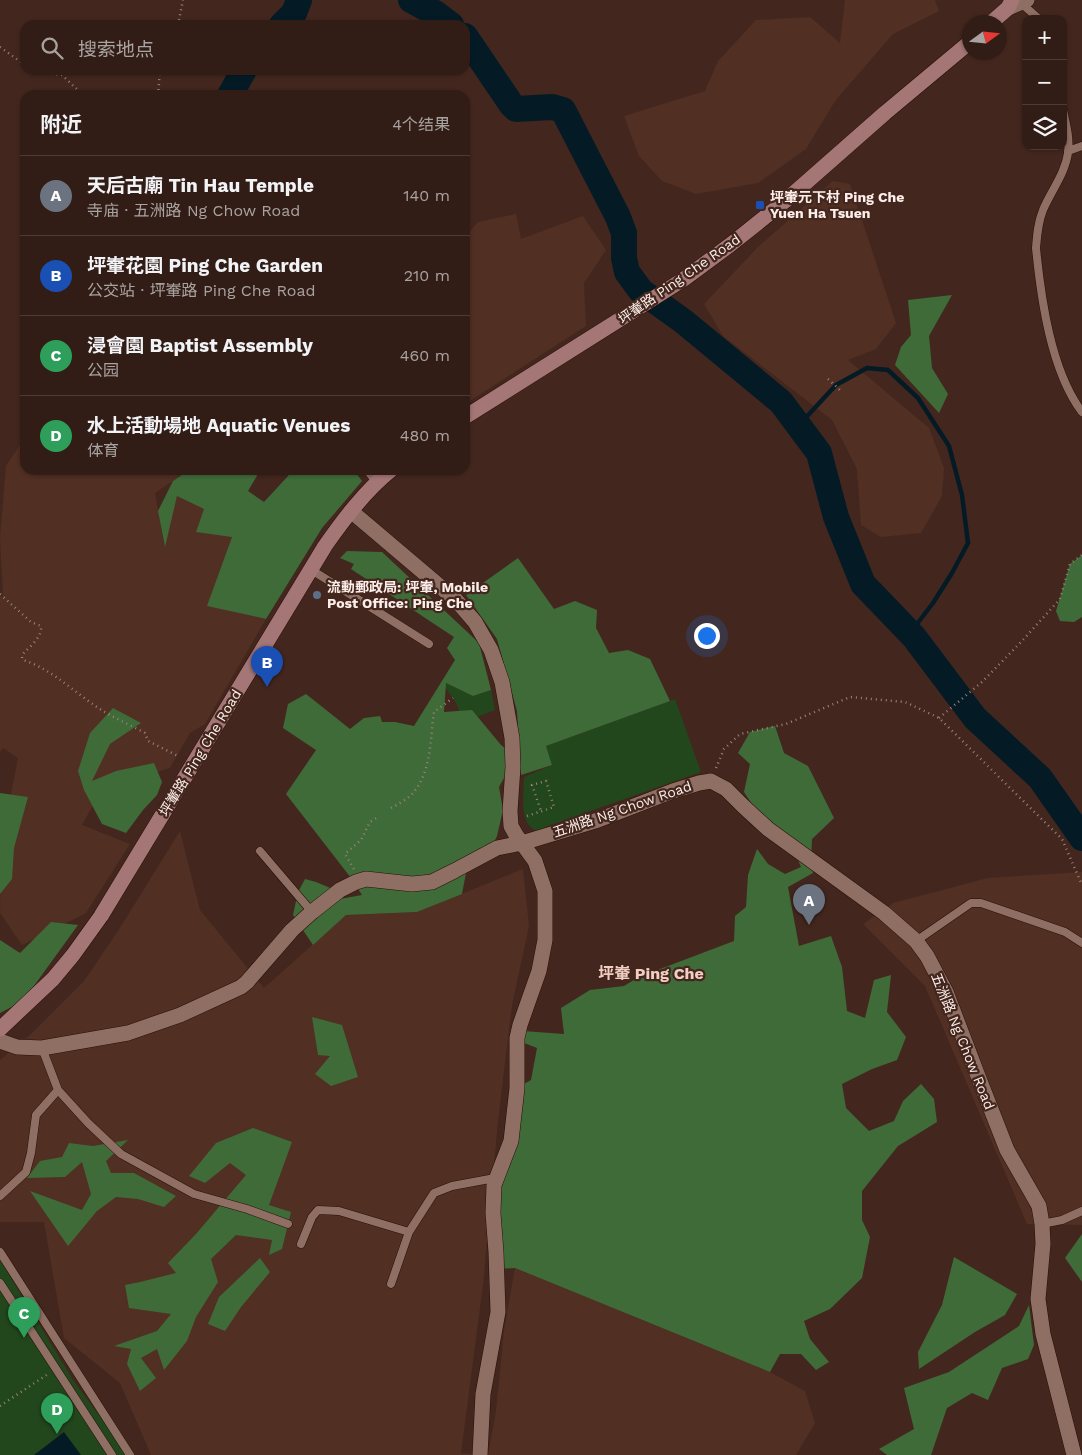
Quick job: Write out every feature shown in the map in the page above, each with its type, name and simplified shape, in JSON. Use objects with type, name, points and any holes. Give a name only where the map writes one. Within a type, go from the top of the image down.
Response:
[{"type":"street","points":[[1001,15],[1017,3]]},
{"type":"street","name":"坪輋路 Ping Che Road","points":[[470,414],[684,279],[730,245],[962,49]]},
{"type":"street","name":"坪輋路 Ping Che Road","points":[[0,1029],[53,979],[101,916],[310,569],[351,511],[386,475]]},
{"type":"street","points":[[351,511],[456,600],[475,622],[491,650],[502,682],[512,738],[513,767],[510,820],[516,835],[535,861],[545,890],[545,940],[539,971],[517,1038],[517,1088],[511,1141],[496,1178],[493,1200],[498,1312],[482,1394],[480,1455]]},
{"type":"street","name":"五洲路 Ng Chow Road","points":[[0,1041],[18,1047],[42,1048],[128,1033],[180,1015],[247,982],[292,930],[312,912],[340,890],[361,880],[371,879],[390,883],[412,884],[432,882],[493,849],[522,843],[598,820],[691,786],[711,781],[726,789],[768,829],[884,913],[916,941],[927,956],[946,992],[1007,1150],[1038,1206],[1044,1244],[1038,1299],[1043,1334],[1074,1455]]},
{"type":"lane","points":[[1017,3],[1034,15]]},
{"type":"lane","points":[[1067,129],[1068,151],[1063,170],[1040,219],[1036,248],[1050,337],[1067,387],[1082,412]]},
{"type":"lane","points":[[1068,151],[1082,146]]},
{"type":"lane","points":[[371,475],[377,483]]},
{"type":"lane","points":[[310,569],[429,644]]},
{"type":"lane","points":[[260,851],[312,912]]},
{"type":"lane","points":[[916,941],[971,904],[980,903],[1065,932],[1082,943]]},
{"type":"lane","points":[[42,1048],[58,1090],[88,1123],[121,1154],[194,1194],[247,1209],[288,1224]]},
{"type":"lane","points":[[0,1196],[26,1172],[31,1154],[36,1115],[58,1090]]},
{"type":"lane","points":[[391,1284],[409,1232],[434,1193],[452,1186],[496,1178]]},
{"type":"lane","points":[[301,1244],[312,1217],[318,1210],[339,1211],[409,1232]]},
{"type":"lane","points":[[1042,1224],[1062,1220],[1082,1212]]},
{"type":"lane","points":[[0,1252],[130,1455]]},
{"type":"lane","points":[[0,1282],[112,1455]]},
{"type":"path","points":[[179,20],[183,0]]},
{"type":"path","points":[[0,47],[20,61]]},
{"type":"path","points":[[62,75],[78,90]]},
{"type":"path","points":[[158,90],[160,75]]},
{"type":"path","points":[[828,379],[840,390]]},
{"type":"path","points":[[939,718],[982,682],[1060,599],[1070,564],[1082,555]]},
{"type":"path","points":[[0,594],[31,622],[41,626],[40,634],[23,654],[23,660],[31,662],[51,674],[101,710],[145,733],[148,741],[178,756]]},
{"type":"path","points":[[711,781],[724,749],[740,734],[786,724],[850,697],[905,702],[939,718],[1062,839],[1082,886]]},
{"type":"path","points":[[392,808],[410,796],[415,790],[428,763],[434,712],[453,698]]},
{"type":"path","points":[[527,816],[554,807],[546,781],[532,785],[541,811]]},
{"type":"path","points":[[356,873],[345,854],[361,840],[370,822],[378,817]]},
{"type":"path","points":[[0,1406],[56,1369]]},
{"type":"shaded area","points":[[845,0],[935,0],[939,11],[893,34],[835,101],[806,149],[758,183],[696,194],[662,181],[639,156],[624,116],[705,91],[718,61],[756,20],[810,17],[840,43]]},
{"type":"shaded area","points":[[833,181],[850,184],[896,323],[876,349],[848,360],[929,428],[944,468],[942,496],[921,533],[881,537],[861,525],[857,469],[832,420],[723,336],[704,304],[758,247]]},
{"type":"shaded area","points":[[516,214],[521,239],[583,216],[606,250],[584,283],[586,326],[470,401],[470,231],[478,222]]},
{"type":"shaded area","points":[[20,445],[20,475],[182,475],[155,493],[164,545],[177,496],[205,509],[232,537],[208,606],[266,619],[205,724],[190,733],[170,768],[102,789],[82,825],[130,844],[86,913],[22,945],[0,913],[1,844],[18,758],[3,748],[0,752],[0,595],[3,598],[0,537],[6,466]]},
{"type":"shaded area","points":[[180,831],[200,910],[264,988],[346,915],[417,912],[523,869],[529,926],[512,1005],[498,1121],[483,1285],[461,1453],[480,1455],[151,1455],[120,1383],[64,1338],[44,1222],[0,1222],[0,1060],[30,1035],[84,981],[118,931]]},
{"type":"shaded area","points":[[1082,872],[1082,1225],[1027,1224],[925,986],[863,924],[893,903],[988,878]]},
{"type":"shaded area","points":[[515,1268],[770,1372],[805,1391],[815,1423],[796,1455],[488,1455],[496,1411],[504,1331]]},
{"type":"green space","points":[[952,295],[929,336],[932,368],[948,394],[939,413],[895,365],[901,347],[911,335],[908,300]]},
{"type":"green space","points":[[182,475],[257,475],[248,491],[264,502],[288,475],[358,475],[362,481],[322,528],[266,619],[207,606],[232,537],[196,532],[204,509],[177,496],[165,547],[158,511],[173,481]]},
{"type":"green space","points":[[347,551],[382,552],[479,643],[491,690],[473,696],[446,683],[444,712],[472,710],[501,745],[512,754],[510,767],[499,787],[503,810],[497,836],[491,848],[466,873],[462,894],[417,912],[346,915],[313,945],[293,915],[298,892],[305,879],[335,890],[340,899],[362,895],[286,794],[316,750],[283,728],[288,704],[306,694],[350,729],[364,718],[380,716],[382,722],[395,722],[414,726],[455,660],[447,648],[454,637],[351,569],[354,564],[340,558]]},
{"type":"green space","points":[[1082,555],[1082,617],[1074,622],[1060,621],[1056,611],[1070,564]]},
{"type":"green space","points":[[518,558],[554,609],[575,601],[597,610],[596,628],[609,653],[628,650],[650,659],[670,701],[546,746],[552,765],[521,775],[517,711],[497,639],[466,595]]},
{"type":"green space","points":[[446,683],[473,696],[491,690],[495,710],[464,722],[456,703],[444,685]]},
{"type":"green space","points":[[675,699],[701,772],[545,827],[540,831],[530,827],[523,807],[524,777],[552,765],[546,746]]},
{"type":"green space","points":[[113,708],[141,723],[110,744],[92,781],[116,771],[154,763],[162,782],[157,795],[126,833],[102,824],[84,790],[78,771],[90,733]]},
{"type":"green space","points":[[775,726],[784,753],[808,766],[834,818],[812,839],[811,860],[813,873],[788,887],[799,946],[831,936],[842,967],[847,1011],[865,1018],[874,980],[891,975],[887,1012],[906,1037],[897,1060],[872,1069],[842,1084],[846,1108],[869,1131],[894,1121],[903,1101],[921,1084],[934,1099],[937,1122],[898,1146],[862,1191],[862,1220],[870,1237],[862,1278],[830,1309],[804,1321],[810,1339],[829,1362],[816,1370],[801,1354],[780,1354],[770,1372],[515,1268],[497,1269],[494,1199],[517,1088],[531,1080],[537,1048],[519,1041],[523,1031],[564,1034],[561,1008],[590,990],[624,986],[639,977],[734,941],[735,916],[746,907],[748,875],[757,849],[768,864],[785,874],[801,867],[792,846],[755,809],[744,792],[750,764],[738,753],[750,732]]},
{"type":"green space","points":[[0,793],[28,797],[14,848],[12,879],[0,894]]},
{"type":"green space","points":[[51,922],[78,925],[23,1001],[0,1013],[0,940],[20,953]]},
{"type":"green space","points":[[312,1017],[342,1025],[358,1077],[331,1086],[315,1074],[330,1056],[318,1055]]},
{"type":"green space","points":[[253,1128],[292,1142],[269,1205],[291,1212],[282,1249],[269,1255],[272,1240],[236,1235],[211,1259],[218,1282],[196,1317],[187,1341],[164,1370],[157,1349],[141,1358],[156,1378],[140,1391],[127,1364],[131,1349],[114,1346],[157,1331],[171,1314],[129,1308],[125,1285],[176,1273],[168,1263],[196,1234],[246,1175],[230,1163],[205,1183],[189,1176],[216,1143]]},
{"type":"green space","points":[[128,1140],[106,1161],[111,1173],[134,1173],[176,1196],[164,1207],[138,1199],[116,1197],[97,1211],[68,1246],[30,1191],[82,1210],[91,1194],[82,1162],[65,1177],[27,1178],[40,1161],[62,1157],[69,1143],[93,1146]]},
{"type":"green space","points":[[1082,1234],[1082,1282],[1065,1258]]},
{"type":"green space","points":[[954,1257],[1017,1294],[1005,1315],[975,1332],[919,1369],[918,1352],[942,1305]]},
{"type":"green space","points":[[260,1258],[270,1272],[241,1307],[225,1331],[208,1324],[219,1297]]},
{"type":"green space","points":[[0,1260],[73,1380],[127,1455],[0,1455]]},
{"type":"green space","points":[[1029,1305],[1034,1345],[1028,1359],[1002,1368],[988,1400],[972,1393],[947,1408],[931,1455],[887,1455],[879,1449],[914,1429],[904,1388],[949,1372],[1019,1326]]},
{"type":"water","points":[[64,1432],[81,1455],[34,1455]]},
{"type":"waterway","points":[[287,20],[294,13],[299,0]]},
{"type":"waterway","points":[[411,0],[444,20]]},
{"type":"waterway","points":[[470,43],[516,109],[552,107],[563,110],[618,217],[624,233],[624,258],[627,272],[641,291],[683,321],[781,402],[819,453],[836,517],[863,584],[914,637],[975,718],[1040,778],[1082,838]]},
{"type":"waterway","points":[[233,90],[241,75]]},
{"type":"waterway","points":[[798,426],[836,385],[867,368],[888,370],[918,398],[949,446],[962,495],[968,543],[933,603],[910,633]]},
{"type":"place","name":"坪輋元下村 Ping Che Yuen Ha Tsuen","points":[[760,205]]},
{"type":"place","name":"流動郵政局: 坪輋, Mobile Post Office: Ping Che","points":[[317,595]]},
{"type":"place","name":"坪輋花園 Ping Che Garden","points":[[267,687]]},
{"type":"place","name":"天后古廟 Tin Hau Temple","points":[[809,925]]},
{"type":"place","name":"浸會園 Baptist Assembly","points":[[24,1338]]},
{"type":"place","name":"水上活動場地 Aquatic Venues","points":[[57,1434]]},
{"type":"district","name":"坪輋 Ping Che","points":[[651,973]]}]
